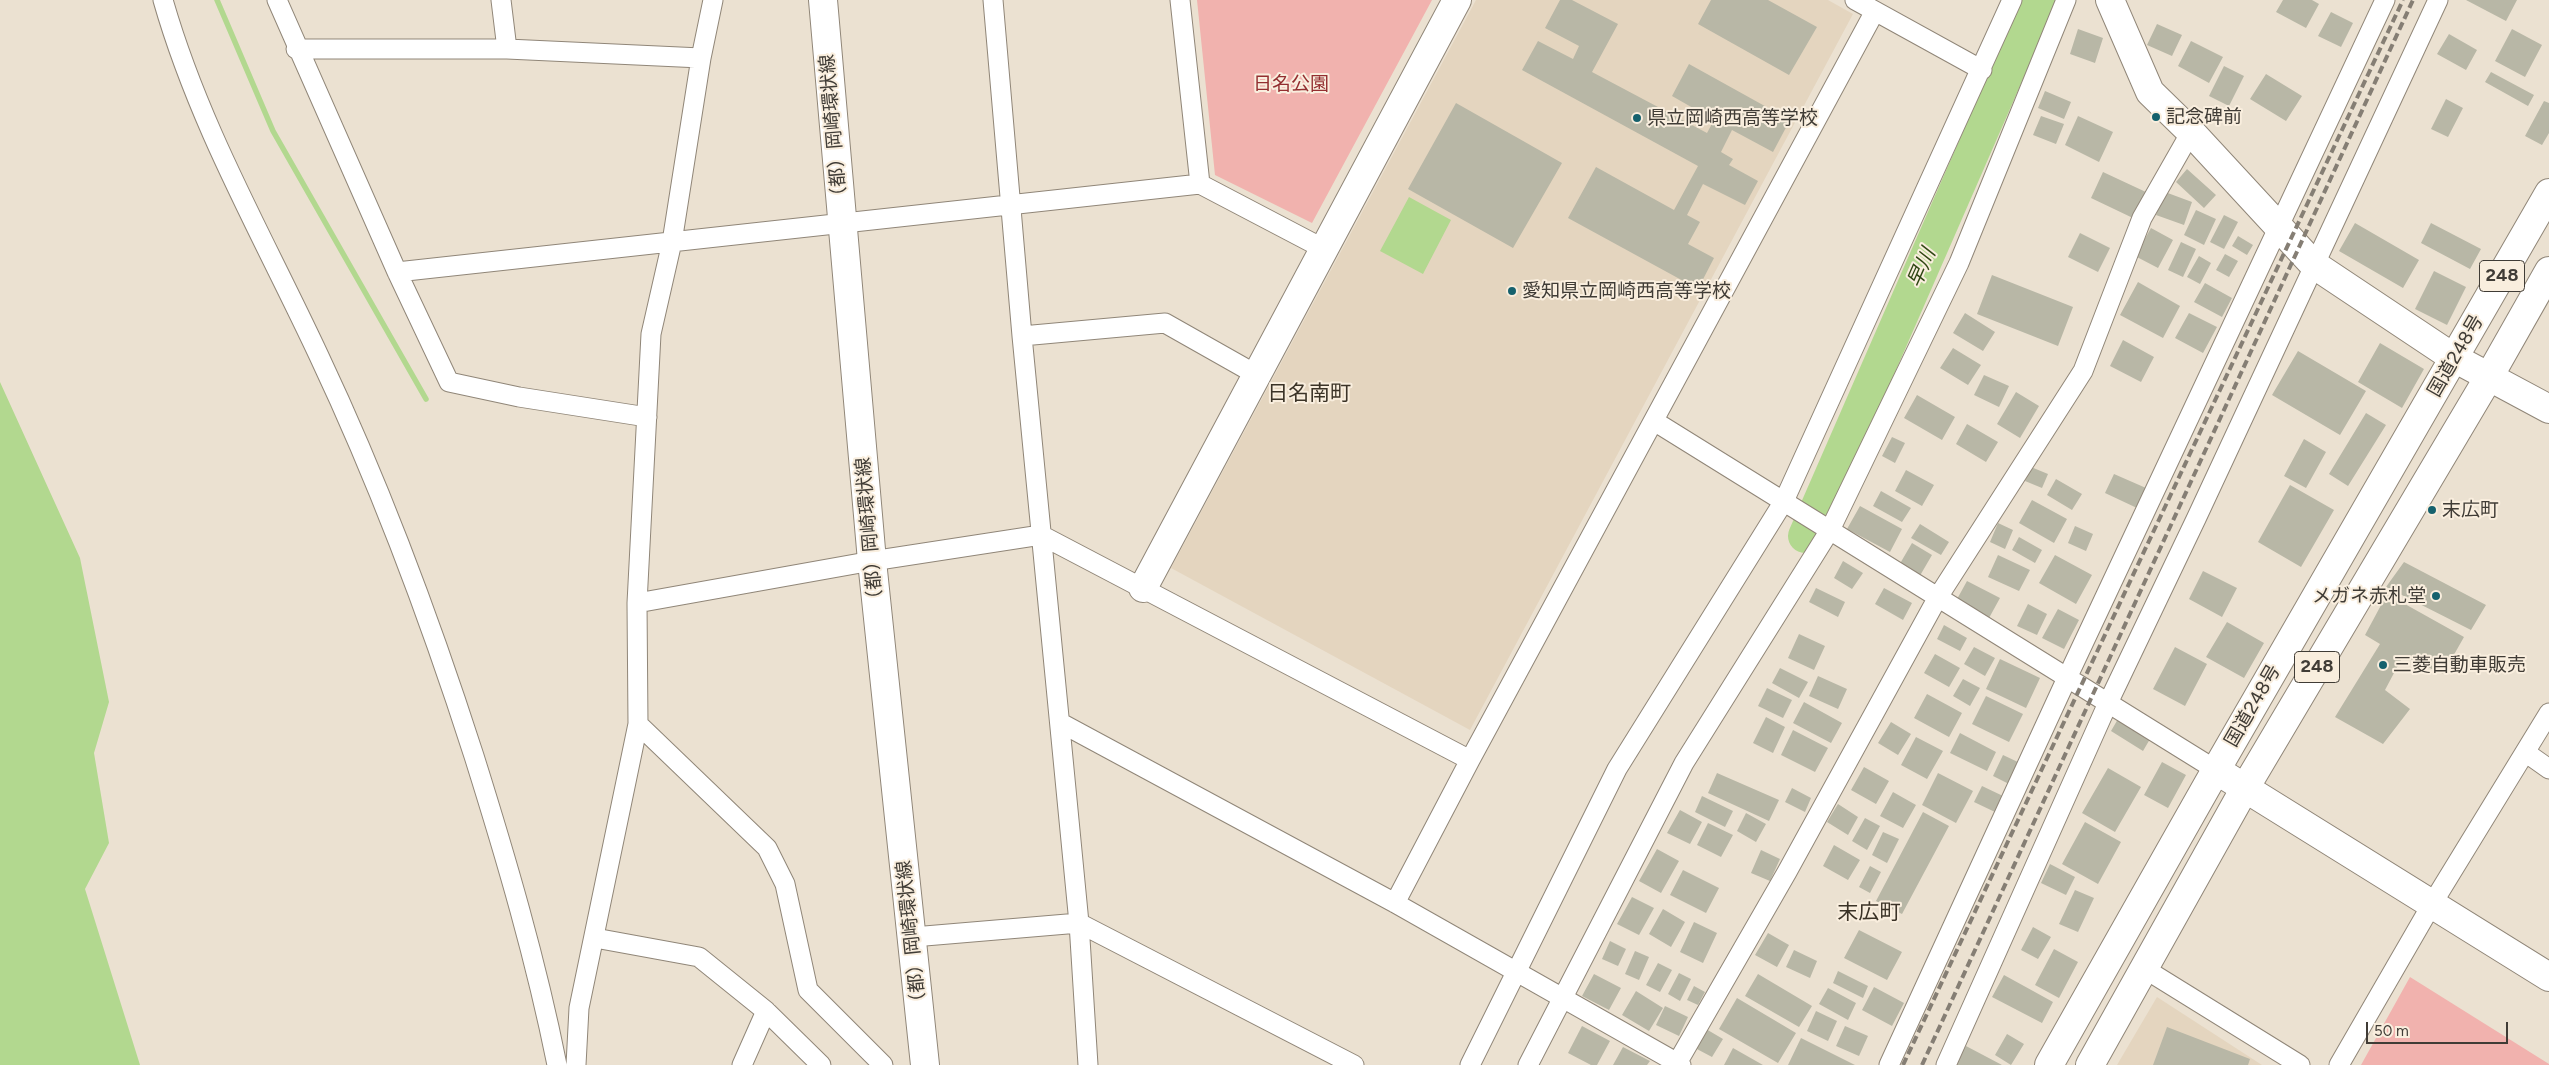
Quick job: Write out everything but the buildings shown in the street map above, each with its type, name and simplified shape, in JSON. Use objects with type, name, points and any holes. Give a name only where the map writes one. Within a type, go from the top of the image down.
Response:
[{"type":"main road","name":"（都）岡崎環状線","points":[[822,0],[872,561],[926,1065]]},
{"type":"main road","points":[[1143,588],[1457,0]]},
{"type":"main road","points":[[2110,0],[2150,92],[2191,132],[2314,264],[2454,358],[2490,375],[2549,409]]},
{"type":"main road","name":"国道248号","points":[[2049,1065],[2216,770],[2549,193]]},
{"type":"main road","name":"国道248号","points":[[2090,1065],[2245,788],[2490,375],[2549,271]]},
{"type":"main road","points":[[2216,770],[2549,977]]},
{"type":"street","points":[[163,0],[175,40],[219,152],[319,355],[385,505],[411,572],[456,700],[512,875],[557,1065]]},
{"type":"street","points":[[277,0],[296,49],[449,382],[519,397],[647,417]]},
{"type":"street","points":[[502,0],[506,49]]},
{"type":"street","points":[[576,1065],[579,1008],[638,724],[636,603],[651,334],[672,242],[701,58],[714,0]]},
{"type":"street","points":[[993,0],[1022,336],[1079,923],[1088,1065]]},
{"type":"street","points":[[1180,0],[1200,184]]},
{"type":"street","points":[[1855,0],[1982,70]]},
{"type":"street","points":[[1470,1065],[1618,768],[1784,501],[1982,70],[2012,0]]},
{"type":"street","points":[[1528,1065],[1684,763],[1830,530],[1959,263],[2066,0]]},
{"type":"street","points":[[1889,1065],[2067,678],[2385,0]]},
{"type":"street","points":[[1946,1065],[2108,703],[2438,0]]},
{"type":"street","points":[[1395,903],[1470,760],[1875,11]]},
{"type":"street","points":[[296,49],[506,49],[701,58]]},
{"type":"street","points":[[1061,723],[1395,903],[1678,1064],[1787,872],[1938,597],[2083,371],[2142,218],[2191,132]]},
{"type":"street","points":[[397,272],[1200,184],[1324,249]]},
{"type":"street","points":[[1022,336],[1166,323],[1256,376]]},
{"type":"street","points":[[1654,421],[2216,770]]},
{"type":"street","points":[[636,603],[872,561],[1041,535],[1470,760]]},
{"type":"street","points":[[2339,1065],[2432,904],[2549,713]]},
{"type":"street","points":[[638,724],[767,848],[785,884],[808,990],[883,1065]]},
{"type":"street","points":[[2525,752],[2549,769]]},
{"type":"street","points":[[913,937],[1079,923],[1354,1065]]},
{"type":"street","points":[[595,938],[699,957],[766,1011],[821,1065]]},
{"type":"street","points":[[2144,969],[2300,1065]]},
{"type":"street","points":[[742,1065],[766,1011]]},
{"type":"shaded area","name":"愛知県立岡崎西高等学校","points":[[1476,0],[1828,0],[1853,14],[1470,730],[1171,568]]},
{"type":"shaded area","points":[[1409,197],[1451,220],[1423,274],[1380,251]]},
{"type":"shaded area","points":[[0,382],[80,558],[109,702],[94,753],[109,843],[85,889],[140,1065],[0,1065]]},
{"type":"shaded area","points":[[2157,997],[2262,1065],[2117,1065]]},
{"type":"green space","name":"日名公園","points":[[1197,0],[1432,0],[1312,223],[1215,175]]},
{"type":"green space","points":[[2410,977],[2549,1064],[2549,1065],[2361,1065]]},
{"type":"waterway","points":[[217,0],[273,131],[426,399]]},
{"type":"waterway","name":"早川","points":[[1805,536],[2039,0]]},
{"type":"railway","points":[[1903,1065],[2403,0]]},
{"type":"railway","points":[[1922,1065],[2413,0]]},
{"type":"place","name":"記念碑前","points":[[2156,117]]},
{"type":"place","name":"県立岡崎西高等学校","points":[[1637,118]]},
{"type":"place","name":"愛知県立岡崎西高等学校","points":[[1512,291]]},
{"type":"place","name":"末広町","points":[[2432,510]]},
{"type":"place","name":"メガネ赤札堂","points":[[2436,596]]},
{"type":"place","name":"三菱自動車販売","points":[[2383,665]]},
{"type":"district","name":"日名南町","points":[[1309,394]]},
{"type":"district","name":"末広町","points":[[1869,913]]}]
